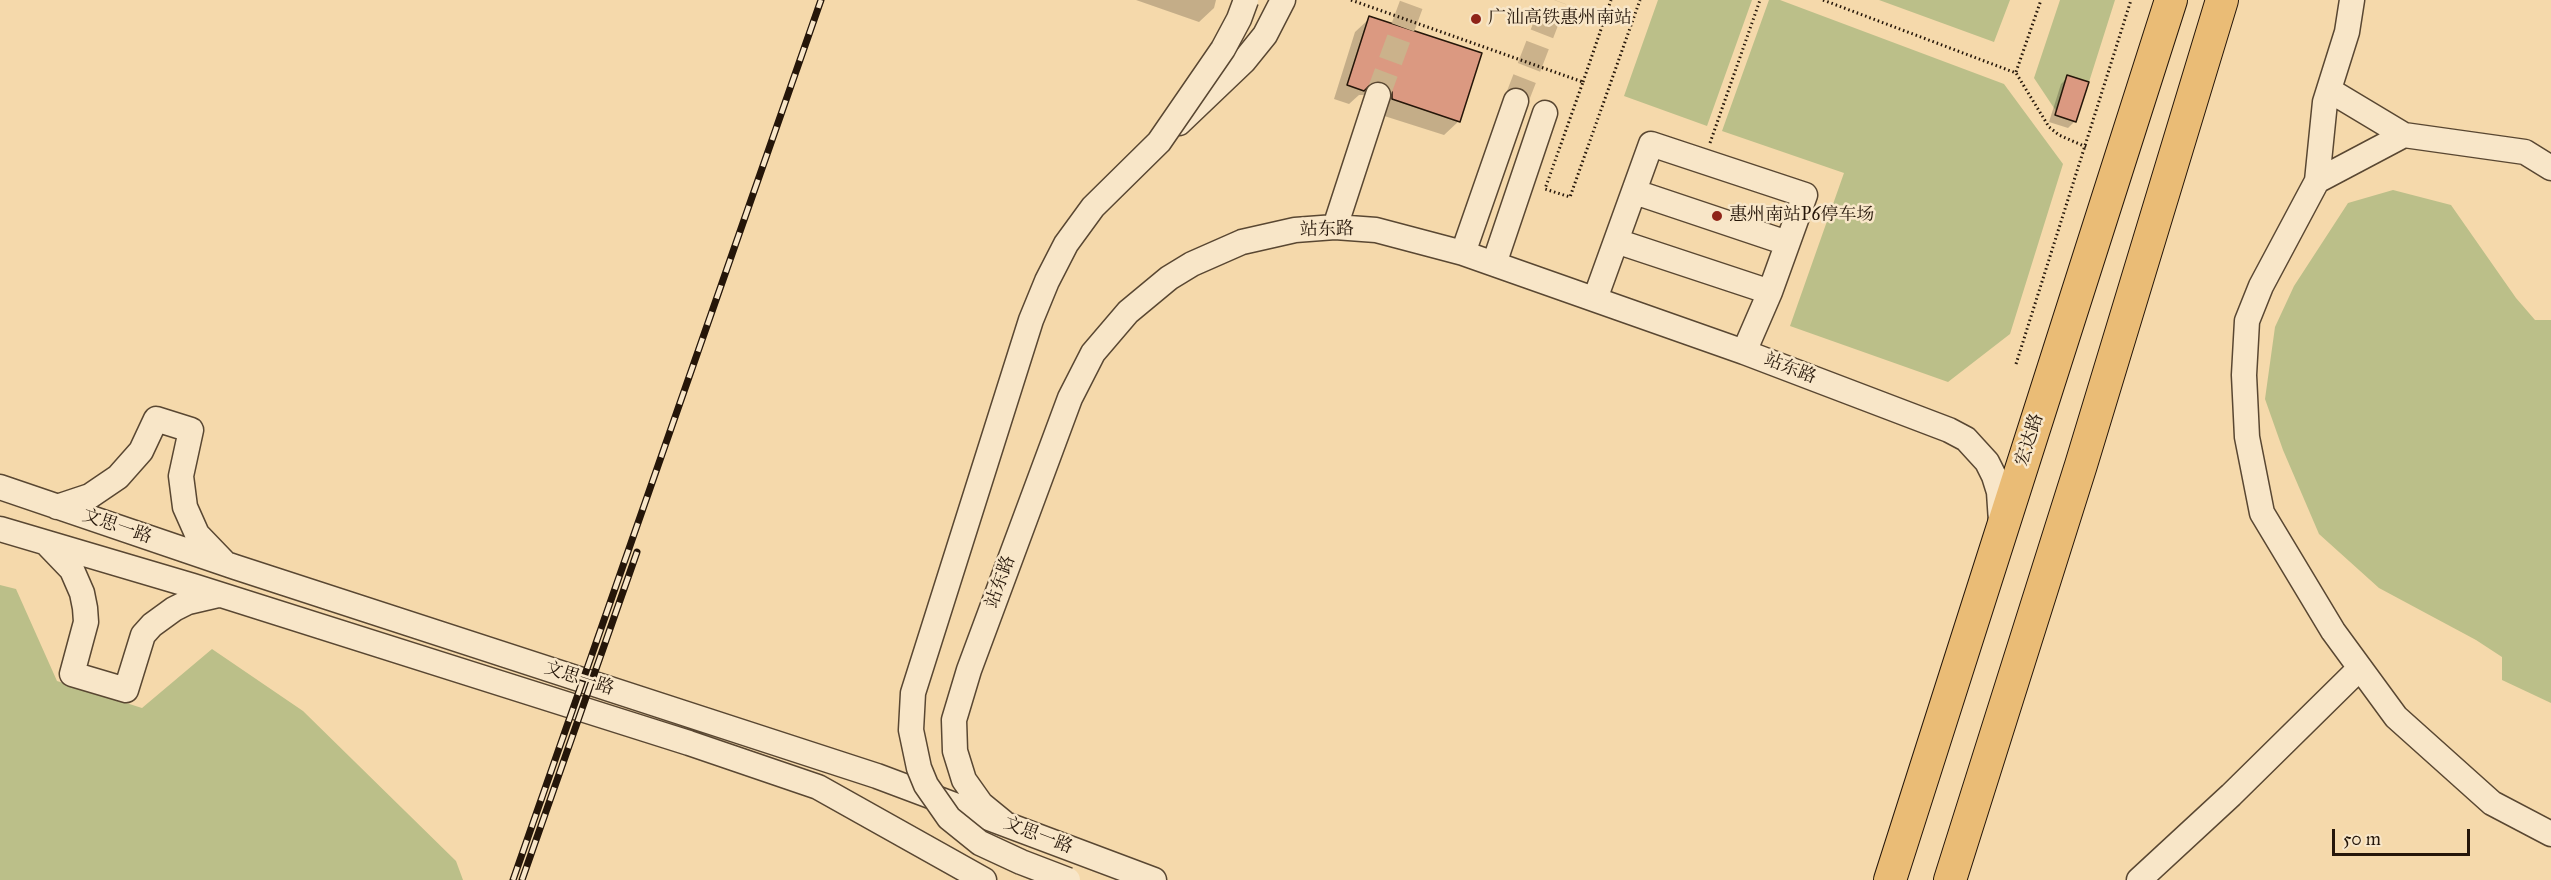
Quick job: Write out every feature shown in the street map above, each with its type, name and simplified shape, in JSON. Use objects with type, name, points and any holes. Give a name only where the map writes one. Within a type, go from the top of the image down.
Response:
[{"type":"main road","name":"宏达路","points":[[1890,880],[2171,0]]},
{"type":"main road","points":[[1950,880],[2077,476],[2222,0]]},
{"type":"street","points":[[1159,142],[1222,49],[1239,19],[1246,0]]},
{"type":"street","points":[[1068,880],[980,843],[949,818],[926,785],[916,758],[911,730],[913,693],[1031,320],[1047,280],[1066,244],[1093,207],[1244,61],[1265,35],[1283,0]]},
{"type":"street","points":[[2352,0],[2347,32],[2325,102],[2317,181],[2261,286],[2247,321],[2244,375],[2247,438],[2262,513],[2333,631],[2396,717],[2492,803],[2551,834]]},
{"type":"street","points":[[2329,90],[2404,135],[2525,152],[2551,168]]},
{"type":"street","points":[[1335,228],[1378,95]]},
{"type":"street","points":[[1463,253],[1516,101]]},
{"type":"street","points":[[1494,264],[1545,113]]},
{"type":"street","points":[[2317,181],[2404,135]]},
{"type":"street","points":[[1595,299],[1651,144],[1805,195],[1770,292],[1744,352]]},
{"type":"street","points":[[1635,192],[1788,243]]},
{"type":"street","name":"站东路","points":[[1003,822],[981,804],[964,780],[954,751],[954,720],[969,670],[1062,420],[1093,352],[1141,300],[1192,264],[1242,242],[1295,230],[1335,228],[1376,230],[1463,253],[1744,352],[1949,430],[1966,439],[1987,462],[1997,484],[2001,507],[1999,539]]},
{"type":"street","points":[[1616,241],[1770,292]]},
{"type":"street","points":[[57,507],[90,496],[118,477],[141,451],[156,419],[191,430],[181,476],[185,507],[201,539],[227,564]]},
{"type":"street","name":"文思一路","points":[[0,487],[227,564],[877,776],[1154,880]]},
{"type":"street","name":"文思一路","points":[[0,529],[689,743],[818,787],[984,880]]},
{"type":"street","points":[[46,544],[72,570],[82,594],[86,622],[72,674],[126,690],[143,635],[152,625],[188,602],[218,595]]},
{"type":"street","points":[[2139,880],[2231,795],[2360,668]]},
{"type":"path","points":[[1351,0],[1583,82]]},
{"type":"path","points":[[1611,0],[1545,189],[1570,197],[1640,0]]},
{"type":"path","points":[[1703,161],[1760,0]]},
{"type":"path","points":[[1823,0],[2016,73],[2049,127],[2059,135],[2086,147]]},
{"type":"path","points":[[2016,73],[2041,0]]},
{"type":"path","points":[[2016,364],[2131,0]]},
{"type":"green space","points":[[1658,0],[1752,0],[1707,126],[1624,96]]},
{"type":"green space","points":[[1769,0],[1780,0],[2004,84],[2063,164],[2010,334],[1948,382],[1790,326],[1844,173],[1722,131]]},
{"type":"green space","points":[[1879,0],[2010,0],[1994,42]]},
{"type":"green space","points":[[2060,0],[2115,0],[2089,82],[2067,75],[2056,111],[2034,78]]},
{"type":"green space","points":[[2393,190],[2451,205],[2516,298],[2535,320],[2551,320],[2551,703],[2502,680],[2502,657],[2476,640],[2379,588],[2319,534],[2283,450],[2265,399],[2275,327],[2294,286],[2348,203]]},
{"type":"green space","points":[[0,585],[16,589],[57,681],[142,708],[212,649],[303,711],[456,861],[463,880],[0,880]]},
{"type":"building","points":[[1369,16],[1482,53],[1460,122],[1392,99],[1392,92],[1383,82],[1374,81],[1364,91],[1347,85]]},
{"type":"building","points":[[2067,75],[2089,82],[2076,122],[2055,115]]},
{"type":"tunnel","points":[[1378,95],[1413,0]]},
{"type":"tunnel","points":[[1516,101],[1555,0]]},
{"type":"railway","points":[[513,880],[821,0]]},
{"type":"railway","points":[[522,880],[637,552]]},
{"type":"place","name":"广汕高铁惠州南站","points":[[1476,19]]},
{"type":"place","name":"惠州南站P6停车场","points":[[1717,216]]}]
